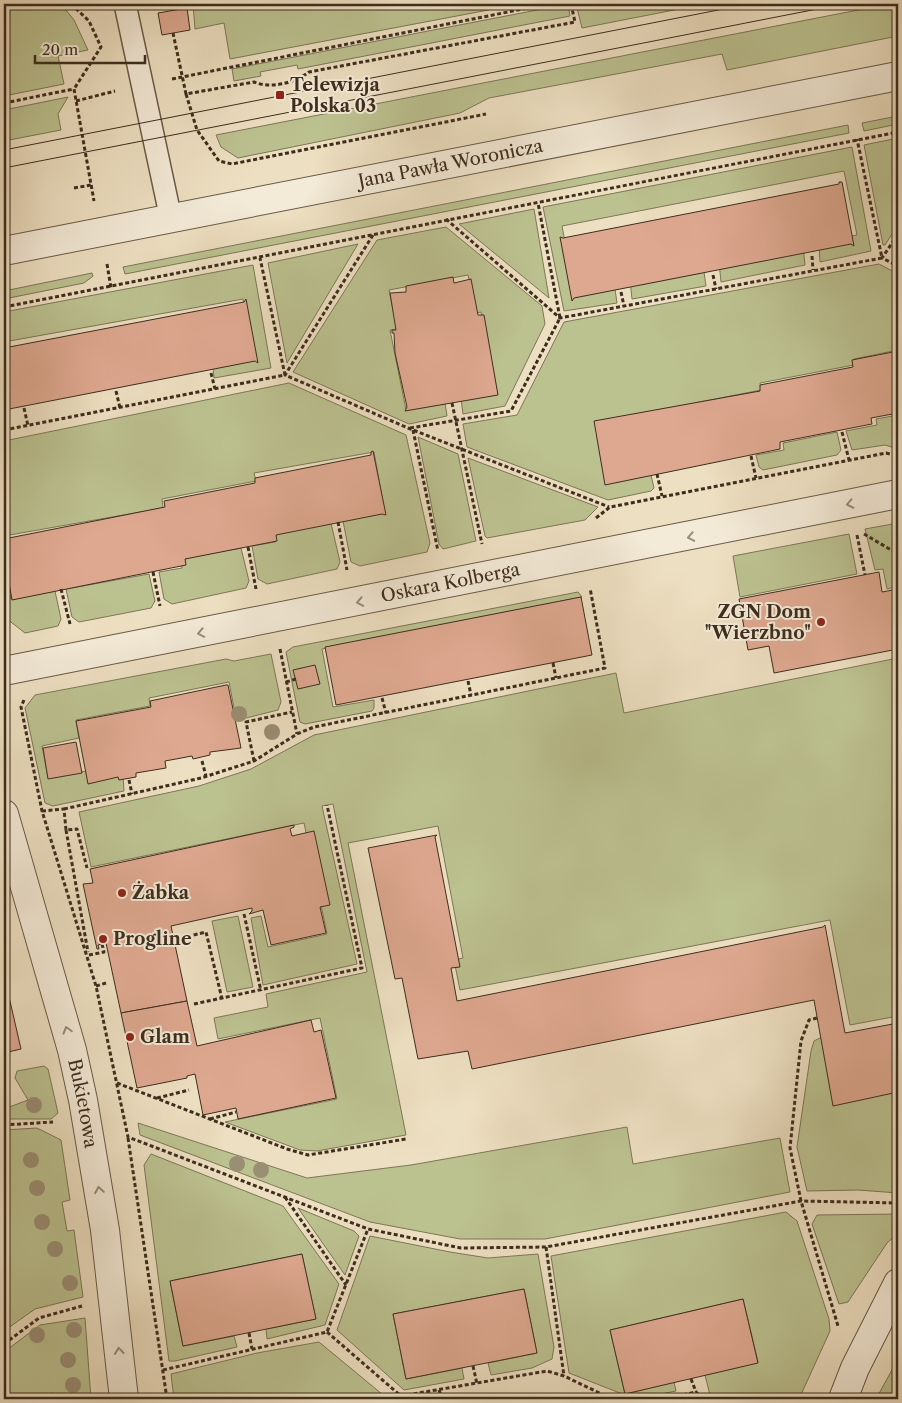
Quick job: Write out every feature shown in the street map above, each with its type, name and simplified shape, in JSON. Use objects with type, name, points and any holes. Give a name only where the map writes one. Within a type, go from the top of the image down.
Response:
[{"type":"street","name":"Jana Pawła Woronicza","points":[[4,251],[898,76]]},
{"type":"street","name":"Oskara Kolberga","points":[[4,671],[898,494]]},
{"type":"street","name":"Bukietowa","points":[[4,814],[70,1043],[83,1100],[106,1230],[124,1399]]},
{"type":"street","points":[[844,1399],[855,1368],[898,1283]]},
{"type":"street","points":[[844,1399],[898,1320]]},
{"type":"lane","points":[[125,4],[170,219]]},
{"type":"path","points":[[71,4],[89,21],[101,46],[74,89],[111,288]]},
{"type":"path","points":[[76,101],[182,76],[548,4]]},
{"type":"path","points":[[186,94],[254,82],[264,86],[299,80],[309,72],[575,22],[571,4]]},
{"type":"path","points":[[173,33],[186,94],[197,130],[219,162],[232,164],[486,114]]},
{"type":"path","points":[[4,103],[74,89]]},
{"type":"path","points":[[4,307],[111,288],[446,219],[538,203],[898,132]]},
{"type":"path","points":[[858,139],[882,258]]},
{"type":"path","points":[[74,188],[91,185]]},
{"type":"path","points":[[408,428],[511,411],[560,318],[538,203]]},
{"type":"path","points":[[446,219],[560,318]]},
{"type":"path","points":[[285,375],[373,234]]},
{"type":"path","points":[[882,258],[898,234]]},
{"type":"path","points":[[812,256],[813,270]]},
{"type":"path","points":[[260,258],[285,375]]},
{"type":"path","points":[[560,318],[882,258],[898,266]]},
{"type":"path","points":[[713,275],[716,289]]},
{"type":"path","points":[[622,292],[624,306]]},
{"type":"path","points":[[211,374],[215,389]]},
{"type":"path","points":[[4,430],[285,375],[408,428],[610,507]]},
{"type":"path","points":[[116,391],[120,408]]},
{"type":"path","points":[[452,403],[483,549]]},
{"type":"path","points":[[24,408],[28,426]]},
{"type":"path","points":[[413,429],[439,557]]},
{"type":"path","points":[[842,432],[849,460]]},
{"type":"path","points":[[751,456],[756,478]]},
{"type":"path","points":[[657,474],[662,496]]},
{"type":"path","points":[[338,522],[348,576]]},
{"type":"path","points":[[865,575],[856,530],[898,554]]},
{"type":"path","points":[[248,547],[257,594]]},
{"type":"path","points":[[153,572],[161,614]]},
{"type":"path","points":[[42,811],[64,809],[132,794],[206,776],[254,761],[297,734],[314,726],[606,668],[589,584]]},
{"type":"path","points":[[61,589],[72,632]]},
{"type":"path","points":[[279,644],[297,734]]},
{"type":"path","points":[[553,663],[556,678]]},
{"type":"path","points":[[286,682],[296,679]]},
{"type":"path","points":[[468,681],[471,695]]},
{"type":"path","points":[[26,693],[21,707],[42,811],[96,986],[128,1137],[167,1399]]},
{"type":"path","points":[[382,698],[386,713]]},
{"type":"path","points":[[254,761],[244,722],[292,712]]},
{"type":"path","points":[[202,760],[206,776]]},
{"type":"path","points":[[129,780],[132,794]]},
{"type":"path","points":[[194,1004],[362,968],[327,805]]},
{"type":"path","points":[[64,809],[90,965]]},
{"type":"path","points":[[66,830],[77,829],[87,868]]},
{"type":"path","points":[[244,914],[262,990]]},
{"type":"path","points":[[181,938],[206,932],[222,999]]},
{"type":"path","points":[[89,955],[104,952],[102,944]]},
{"type":"path","points":[[96,986],[106,983]]},
{"type":"path","points":[[818,1018],[809,1020],[801,1041],[790,1148],[801,1201],[838,1326]]},
{"type":"path","points":[[117,1083],[287,1149],[308,1155],[406,1139]]},
{"type":"path","points":[[156,1098],[189,1090]]},
{"type":"path","points":[[209,1119],[236,1112]]},
{"type":"path","points":[[4,1125],[56,1122]]},
{"type":"path","points":[[128,1137],[368,1229],[461,1248],[546,1248],[801,1201],[898,1204]]},
{"type":"path","points":[[284,1197],[346,1285]]},
{"type":"path","points":[[328,1332],[368,1229]]},
{"type":"path","points":[[546,1248],[564,1376]]},
{"type":"path","points":[[4,1344],[39,1318],[89,1304]]},
{"type":"path","points":[[4,1321],[9,1308]]},
{"type":"path","points":[[163,1370],[328,1332]]},
{"type":"path","points":[[328,1332],[401,1396],[547,1371],[564,1376],[612,1399]]},
{"type":"path","points":[[249,1333],[252,1349]]},
{"type":"path","points":[[4,1338],[8,1340]]},
{"type":"path","points":[[473,1366],[477,1384]]},
{"type":"path","points":[[691,1379],[696,1392],[702,1399]]},
{"type":"path","points":[[439,1390],[442,1399]]},
{"type":"path","points":[[664,1399],[696,1392]]},
{"type":"green space","points":[[21,4],[61,4],[74,20],[88,50],[58,56],[64,84],[4,96],[4,7]]},
{"type":"green space","points":[[193,4],[520,4],[230,59],[224,23],[195,29]]},
{"type":"green space","points":[[568,4],[570,16],[298,69],[297,65],[260,72],[261,76],[234,81],[232,69]]},
{"type":"green space","points":[[576,4],[705,4],[582,28]]},
{"type":"green space","points":[[889,4],[898,4],[898,36],[727,70],[722,54],[489,98],[460,113],[238,158],[221,147],[216,135]]},
{"type":"green space","points":[[68,97],[58,114],[61,130],[4,141],[4,110]]},
{"type":"green space","points":[[898,116],[898,124],[864,131],[862,123]]},
{"type":"green space","points":[[848,125],[849,133],[125,274],[123,267]]},
{"type":"green space","points":[[898,138],[898,225],[885,245],[883,245],[864,145]]},
{"type":"green space","points":[[852,147],[871,251],[820,262],[819,243],[857,235],[844,171],[562,226],[574,290],[614,282],[617,303],[564,311],[543,207]]},
{"type":"green space","points":[[534,209],[549,298],[459,224]]},
{"type":"green space","points":[[446,227],[542,306],[545,324],[505,406],[463,414],[461,399],[497,393],[481,312],[476,313],[468,275],[389,290],[397,329],[390,330],[406,410],[445,403],[447,416],[409,424],[293,372],[377,240]]},
{"type":"green space","points":[[358,244],[287,363],[268,263]]},
{"type":"green space","points":[[803,246],[805,265],[721,282],[719,262]]},
{"type":"green space","points":[[879,264],[898,274],[898,350],[854,359],[854,365],[760,383],[761,390],[599,422],[651,475],[654,488],[651,491],[608,500],[467,447],[463,424],[517,415],[564,322]]},
{"type":"green space","points":[[253,265],[271,368],[214,378],[213,368],[254,360],[243,299],[4,342],[4,312]]},
{"type":"green space","points":[[703,265],[706,286],[632,299],[630,280]]},
{"type":"green space","points":[[92,273],[93,276],[84,283],[4,299],[4,291]]},
{"type":"green space","points":[[289,383],[406,435],[430,543],[427,552],[360,566],[351,562],[343,521],[385,513],[374,452],[254,473],[256,481],[162,499],[163,508],[4,536],[4,441]]},
{"type":"green space","points":[[898,415],[898,449],[885,445],[852,450],[846,431],[877,425],[876,419]]},
{"type":"green space","points":[[837,432],[841,450],[837,455],[763,470],[759,467],[756,455],[784,450],[783,443]]},
{"type":"green space","points":[[418,437],[458,454],[476,541],[443,549],[439,544]]},
{"type":"green space","points":[[468,458],[598,507],[585,520],[487,538]]},
{"type":"green space","points":[[331,523],[340,562],[337,569],[267,584],[258,579],[252,546],[275,542],[273,533]]},
{"type":"green space","points":[[898,523],[898,586],[887,589],[883,569],[875,570],[865,529]]},
{"type":"green space","points":[[849,534],[857,574],[740,597],[733,556]]},
{"type":"green space","points":[[241,548],[249,581],[246,588],[172,604],[164,599],[159,572],[182,568],[181,559]]},
{"type":"green space","points":[[4,560],[11,599],[55,591],[61,619],[58,626],[25,633],[7,619],[4,602]]},
{"type":"green space","points":[[149,574],[155,601],[151,608],[79,622],[72,617],[66,589]]},
{"type":"green space","points":[[578,592],[582,597],[322,649],[333,707],[374,700],[374,708],[372,711],[305,724],[300,722],[286,652],[293,647]]},
{"type":"green space","points":[[271,654],[281,702],[278,710],[242,719],[236,718],[229,682],[149,698],[150,706],[76,720],[79,738],[42,746],[48,778],[86,771],[123,776],[124,791],[53,806],[45,803],[25,708],[35,695],[226,659],[234,661]]},
{"type":"green space","points":[[898,658],[898,1016],[850,1025],[830,920],[460,990],[454,960],[463,958],[438,826],[348,843],[406,1135],[317,1151],[300,1150],[225,1122],[337,1099],[320,1018],[218,1039],[214,1018],[268,1007],[266,994],[367,972],[333,804],[322,806],[357,964],[263,985],[251,918],[261,916],[268,947],[327,934],[304,823],[91,867],[79,812],[199,786],[251,769],[314,735],[616,673],[624,713]]},
{"type":"green space","points":[[238,916],[253,987],[227,992],[212,921]]},
{"type":"green space","points":[[824,1036],[836,1100],[898,1088],[898,1193],[858,1190],[807,1191],[797,1147],[811,1051],[814,1041]]},
{"type":"green space","points":[[44,1066],[48,1069],[58,1113],[51,1119],[4,1119],[4,1109],[28,1100],[15,1078],[17,1071]]},
{"type":"green space","points":[[138,1123],[307,1178],[411,1165],[627,1127],[633,1164],[780,1138],[790,1192],[545,1239],[460,1239],[370,1222],[140,1135]]},
{"type":"green space","points":[[37,1128],[61,1140],[70,1200],[62,1202],[67,1231],[74,1230],[83,1297],[35,1309],[4,1331],[4,1130]]},
{"type":"green space","points":[[151,1154],[283,1206],[339,1284],[325,1325],[267,1339],[266,1329],[316,1319],[302,1254],[170,1281],[183,1346],[234,1336],[237,1347],[169,1361],[144,1165]]},
{"type":"green space","points":[[298,1208],[354,1231],[359,1236],[345,1275]]},
{"type":"green space","points":[[786,1212],[797,1221],[829,1319],[830,1331],[799,1399],[711,1399],[705,1375],[758,1362],[743,1299],[610,1330],[625,1394],[674,1382],[676,1391],[635,1399],[569,1373],[551,1256]]},
{"type":"green space","points":[[898,1214],[898,1233],[887,1243],[848,1302],[839,1304],[812,1224],[817,1215]]},
{"type":"green space","points":[[370,1236],[488,1258],[538,1254],[554,1347],[552,1359],[532,1368],[491,1375],[488,1363],[537,1353],[524,1289],[393,1314],[406,1379],[462,1368],[464,1379],[404,1390],[337,1330]]},
{"type":"green space","points":[[85,1318],[91,1399],[55,1399],[53,1393],[24,1399],[4,1399],[4,1352],[40,1325]]},
{"type":"green space","points":[[319,1342],[388,1399],[174,1399],[171,1374],[257,1353]]},
{"type":"green space","points":[[898,1359],[898,1398],[876,1399]]},
{"type":"building","points":[[187,8],[190,30],[162,35],[158,13]]},
{"type":"building","points":[[839,182],[842,182],[854,246],[851,244],[574,298],[572,301],[560,237],[563,238],[839,184]]},
{"type":"building","points":[[453,277],[454,283],[471,279],[478,315],[484,315],[498,395],[405,411],[407,407],[395,353],[394,333],[392,333],[392,330],[396,330],[390,293],[406,292],[406,286]]},
{"type":"building","points":[[246,299],[258,363],[255,361],[4,410],[4,348],[244,302]]},
{"type":"building","points":[[898,351],[898,413],[871,418],[872,424],[780,442],[780,449],[605,485],[594,421],[760,391],[760,385],[853,367],[852,360]]},
{"type":"building","points":[[373,451],[386,515],[382,514],[276,535],[277,541],[185,559],[186,565],[12,600],[4,555],[4,539],[165,507],[164,501],[255,483],[255,478],[371,455]]},
{"type":"building","name":"ZGN Dom \"Wierzbno\"","points":[[879,572],[882,592],[898,589],[898,649],[774,673],[769,646],[748,650],[739,599]]},
{"type":"building","points":[[581,597],[592,655],[336,705],[325,647]]},
{"type":"building","points":[[315,665],[320,684],[298,689],[293,670]]},
{"type":"building","points":[[228,685],[241,748],[210,752],[210,755],[193,759],[192,756],[165,761],[166,768],[136,773],[136,777],[119,780],[118,777],[88,784],[76,721],[151,707],[150,701]]},
{"type":"building","points":[[76,742],[82,773],[48,779],[43,748]]},
{"type":"building","points":[[294,825],[290,829],[292,836],[314,831],[330,905],[320,907],[326,933],[271,945],[263,910],[249,914],[252,908],[171,926],[187,1001],[121,1013],[106,943],[98,945],[99,949],[97,949],[83,884],[93,883],[90,869]]},
{"type":"building","points":[[437,835],[435,837],[460,967],[451,968],[457,1001],[823,927],[825,925],[845,1033],[898,1023],[898,1092],[833,1106],[814,1000],[472,1069],[468,1051],[418,1059],[402,978],[395,979],[368,848]]},
{"type":"building","points":[[4,975],[21,1049],[4,1053]]},
{"type":"building","points":[[187,1001],[197,1046],[311,1020],[314,1032],[321,1030],[336,1098],[238,1119],[236,1108],[203,1115],[195,1074],[187,1076],[187,1078],[137,1088],[121,1013]]},
{"type":"building","points":[[302,1254],[316,1319],[183,1346],[170,1281]]},
{"type":"building","points":[[524,1289],[537,1353],[406,1379],[393,1314]]},
{"type":"building","points":[[743,1299],[758,1363],[625,1394],[610,1330]]},
{"type":"tram line","points":[[4,150],[749,4]]},
{"type":"tram line","points":[[4,168],[843,4]]},
{"type":"place","name":"Telewizja Polska 03","points":[[280,95]]},
{"type":"place","name":"ZGN Dom \"Wierzbno\"","points":[[821,622]]},
{"type":"place","name":"Żabka","points":[[122,893]]},
{"type":"place","name":"Progline","points":[[103,939]]},
{"type":"place","name":"Glam","points":[[130,1037]]}]
